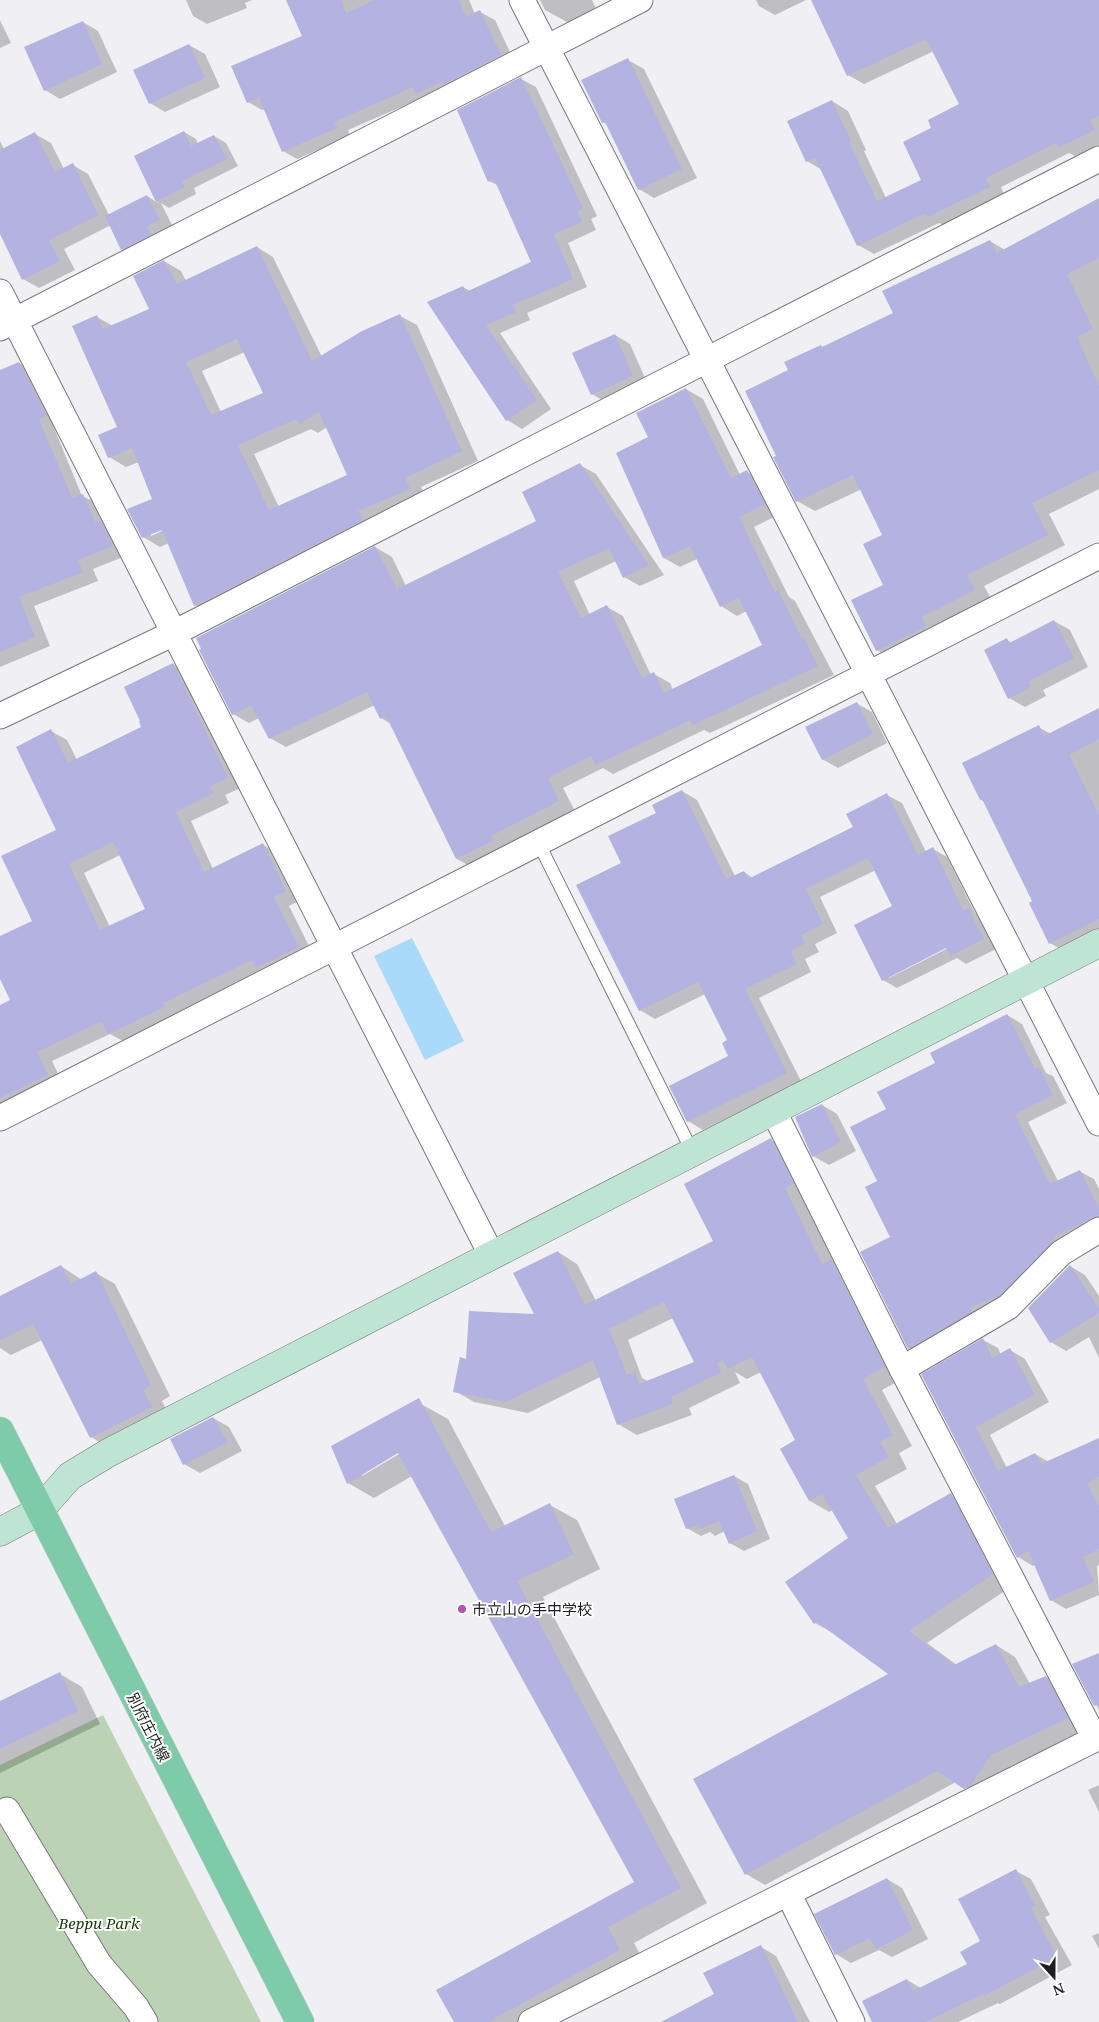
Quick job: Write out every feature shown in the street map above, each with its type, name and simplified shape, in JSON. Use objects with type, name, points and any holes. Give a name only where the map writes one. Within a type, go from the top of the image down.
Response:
[{"type":"main road","name":"別府庄内線","points":[[0,1431],[300,2022]]},
{"type":"street","points":[[522,0],[1099,1123]]},
{"type":"street","points":[[7,324],[640,0]]},
{"type":"street","points":[[0,716],[174,633],[706,358],[1099,159]]},
{"type":"street","points":[[0,292],[7,324],[174,633],[491,1254]]},
{"type":"street","points":[[0,1118],[1099,556]]},
{"type":"street","points":[[0,1532],[40,1512],[70,1476],[108,1452],[1099,943]]},
{"type":"street","points":[[531,2022],[1097,1738],[902,1369],[773,1110]]},
{"type":"street","points":[[902,1369],[1008,1307],[1061,1252],[1099,1230]]},
{"type":"street","points":[[6,1810],[99,1964],[136,2007],[145,2022]]},
{"type":"street","points":[[788,1893],[852,2022]]},
{"type":"lane","points":[[538,842],[692,1151]]},
{"type":"green space","name":"Beppu Park","points":[[103,1715],[261,2022],[0,2022],[0,1765]]},
{"type":"water","points":[[412,938],[464,1041],[425,1060],[374,956]]},
{"type":"building","points":[[286,0],[341,0],[346,13],[375,0],[459,0],[466,17],[480,10],[501,55],[444,84],[443,81],[416,94],[413,87],[334,122],[337,128],[282,152],[259,98],[247,103],[231,66],[302,36]]},
{"type":"building","points":[[811,0],[1099,0],[1099,116],[1090,120],[1095,130],[1058,148],[1056,143],[986,178],[990,187],[927,217],[925,213],[857,246],[815,158],[806,162],[787,121],[832,100],[851,141],[849,142],[877,201],[921,180],[903,142],[931,128],[928,120],[959,104],[926,39],[847,76]]},
{"type":"building","points":[[83,21],[102,64],[44,91],[24,47]]},
{"type":"building","points":[[189,44],[205,78],[149,104],[133,70]]},
{"type":"building","points":[[628,58],[682,169],[638,190],[605,122],[602,123],[581,80]]},
{"type":"building","points":[[521,77],[583,208],[577,211],[582,222],[554,234],[573,279],[513,305],[516,312],[486,325],[537,400],[506,421],[427,302],[463,286],[466,292],[531,262],[494,179],[488,182],[457,110]]},
{"type":"building","points":[[184,131],[191,146],[214,135],[227,159],[182,181],[185,187],[156,202],[134,156]]},
{"type":"building","points":[[35,132],[55,172],[73,163],[98,215],[49,240],[60,261],[22,280],[0,234],[0,150]]},
{"type":"building","points":[[147,195],[160,220],[147,226],[151,235],[121,250],[105,216]]},
{"type":"building","points":[[1099,198],[1099,258],[1067,274],[1093,329],[1077,337],[1099,386],[1099,470],[1032,503],[1048,535],[967,575],[975,590],[922,617],[926,627],[876,651],[851,600],[883,585],[863,544],[882,535],[853,475],[796,502],[773,457],[776,456],[745,391],[788,370],[784,362],[821,345],[822,347],[893,313],[882,291],[990,240],[997,253]]},
{"type":"building","points":[[257,246],[312,361],[362,331],[400,314],[462,451],[405,478],[410,489],[358,511],[363,520],[194,606],[162,530],[142,538],[127,509],[152,499],[132,448],[108,458],[98,435],[117,427],[72,326],[97,315],[103,329],[149,309],[133,276],[164,260],[177,284]],"holes":[[[237,339],[263,393],[211,415],[186,362]],[[319,412],[347,475],[269,510],[238,445],[296,419],[300,424]]]},
{"type":"building","points":[[615,334],[633,376],[591,395],[572,353]]},
{"type":"building","points":[[19,362],[47,416],[39,419],[72,498],[83,494],[95,522],[100,520],[113,546],[78,560],[83,572],[19,597],[35,637],[0,652],[0,370]]},
{"type":"building","points":[[686,388],[731,478],[747,470],[765,504],[739,517],[775,592],[778,590],[802,639],[804,638],[818,666],[693,725],[690,720],[596,765],[591,756],[548,778],[559,801],[491,836],[493,841],[456,859],[386,716],[380,719],[367,692],[269,739],[251,705],[232,715],[199,650],[201,649],[196,638],[375,546],[397,589],[536,521],[522,492],[580,463],[649,565],[623,578],[609,548],[558,572],[581,618],[607,605],[642,678],[654,672],[664,693],[762,645],[739,598],[720,607],[690,546],[663,558],[616,453],[648,437],[636,413]]},
{"type":"building","points":[[1054,620],[1074,658],[1028,682],[1031,687],[1008,699],[984,650],[1007,638],[1009,643]]},
{"type":"building","points":[[173,663],[228,778],[210,786],[214,793],[176,812],[204,872],[263,843],[286,891],[274,897],[299,947],[256,968],[252,960],[163,1003],[165,1007],[108,1034],[102,1021],[37,1052],[48,1075],[0,1098],[0,1005],[10,1000],[0,979],[0,936],[32,921],[1,856],[56,830],[16,747],[51,729],[68,763],[141,727],[124,687]],"holes":[[[113,842],[145,909],[100,930],[69,864]]]},
{"type":"building","points":[[857,702],[873,734],[822,760],[805,727]]},
{"type":"building","points":[[1099,708],[1099,739],[1069,755],[1099,815],[1099,919],[1049,944],[1029,903],[1032,901],[982,799],[980,800],[962,763],[1039,725],[1044,736]]},
{"type":"building","points":[[682,790],[726,879],[744,871],[748,879],[853,827],[846,814],[887,793],[918,855],[933,847],[963,910],[968,908],[984,939],[950,956],[946,948],[882,981],[854,925],[892,906],[868,858],[806,889],[823,924],[801,935],[805,943],[791,951],[797,964],[745,989],[787,1073],[687,1122],[669,1086],[728,1056],[722,1043],[727,1040],[698,982],[639,1011],[576,885],[621,863],[608,836],[656,813],[652,805]]},
{"type":"building","points":[[1007,1014],[1035,1069],[1039,1067],[1053,1095],[1015,1114],[1050,1184],[1080,1170],[1099,1209],[1099,1215],[1052,1238],[1054,1240],[999,1296],[970,1308],[972,1312],[908,1349],[860,1252],[890,1237],[865,1187],[877,1181],[850,1127],[886,1109],[877,1092],[935,1063],[930,1053]]},
{"type":"building","points":[[822,1104],[841,1142],[812,1157],[795,1117]]},
{"type":"building","points":[[771,1138],[794,1184],[785,1188],[822,1264],[831,1259],[885,1367],[863,1379],[893,1435],[880,1442],[889,1457],[856,1475],[888,1528],[951,1493],[993,1574],[909,1631],[954,1665],[996,1644],[1019,1687],[1046,1676],[1068,1718],[991,1755],[971,1785],[964,1789],[937,1771],[745,1875],[693,1779],[888,1674],[817,1622],[814,1624],[785,1582],[848,1538],[822,1494],[809,1501],[780,1449],[795,1440],[752,1357],[727,1369],[723,1360],[717,1363],[721,1372],[671,1397],[673,1404],[617,1425],[593,1360],[506,1402],[453,1392],[460,1357],[466,1359],[469,1311],[534,1314],[513,1273],[558,1251],[585,1305],[713,1241],[684,1184]],"holes":[[[664,1302],[694,1362],[639,1384],[635,1372],[627,1375],[609,1329]]]},
{"type":"building","points":[[61,1265],[71,1284],[96,1271],[151,1385],[143,1390],[152,1407],[90,1438],[33,1324],[0,1340],[0,1296]]},
{"type":"building","points":[[1070,1265],[1099,1309],[1099,1313],[1050,1343],[1028,1308]]},
{"type":"building","points":[[983,1338],[992,1358],[1010,1348],[1035,1394],[976,1427],[998,1471],[1035,1453],[1041,1464],[1099,1438],[1099,1477],[1087,1483],[1099,1507],[1099,1549],[1083,1557],[1094,1582],[1050,1601],[1028,1551],[1017,1558],[921,1374]]},
{"type":"building","points":[[419,1398],[491,1532],[550,1503],[574,1554],[517,1581],[681,1888],[608,1927],[620,1950],[488,2022],[454,2022],[436,1990],[634,1882],[398,1453],[347,1484],[331,1446]]},
{"type":"building","points":[[213,1417],[228,1442],[183,1465],[170,1439]]},
{"type":"building","points":[[734,1475],[757,1531],[729,1544],[719,1521],[700,1529],[699,1524],[686,1529],[674,1499]]},
{"type":"building","points":[[1099,1653],[1099,1704],[1094,1706],[1072,1664]]},
{"type":"building","points":[[60,1672],[78,1711],[0,1749],[0,1701]]},
{"type":"building","points":[[1016,1869],[1035,1906],[1031,1908],[1057,1957],[984,1996],[983,1994],[926,2022],[872,2022],[862,2001],[907,1979],[913,1991],[967,1964],[960,1952],[980,1941],[958,1899]]},
{"type":"building","points":[[887,1878],[913,1930],[876,1949],[870,1938],[835,1955],[814,1914]]},
{"type":"building","points":[[761,1945],[798,2022],[661,2022],[714,1994],[703,1973]]},
{"type":"place","name":"市立山の手中学校","points":[[462,1609]]}]
